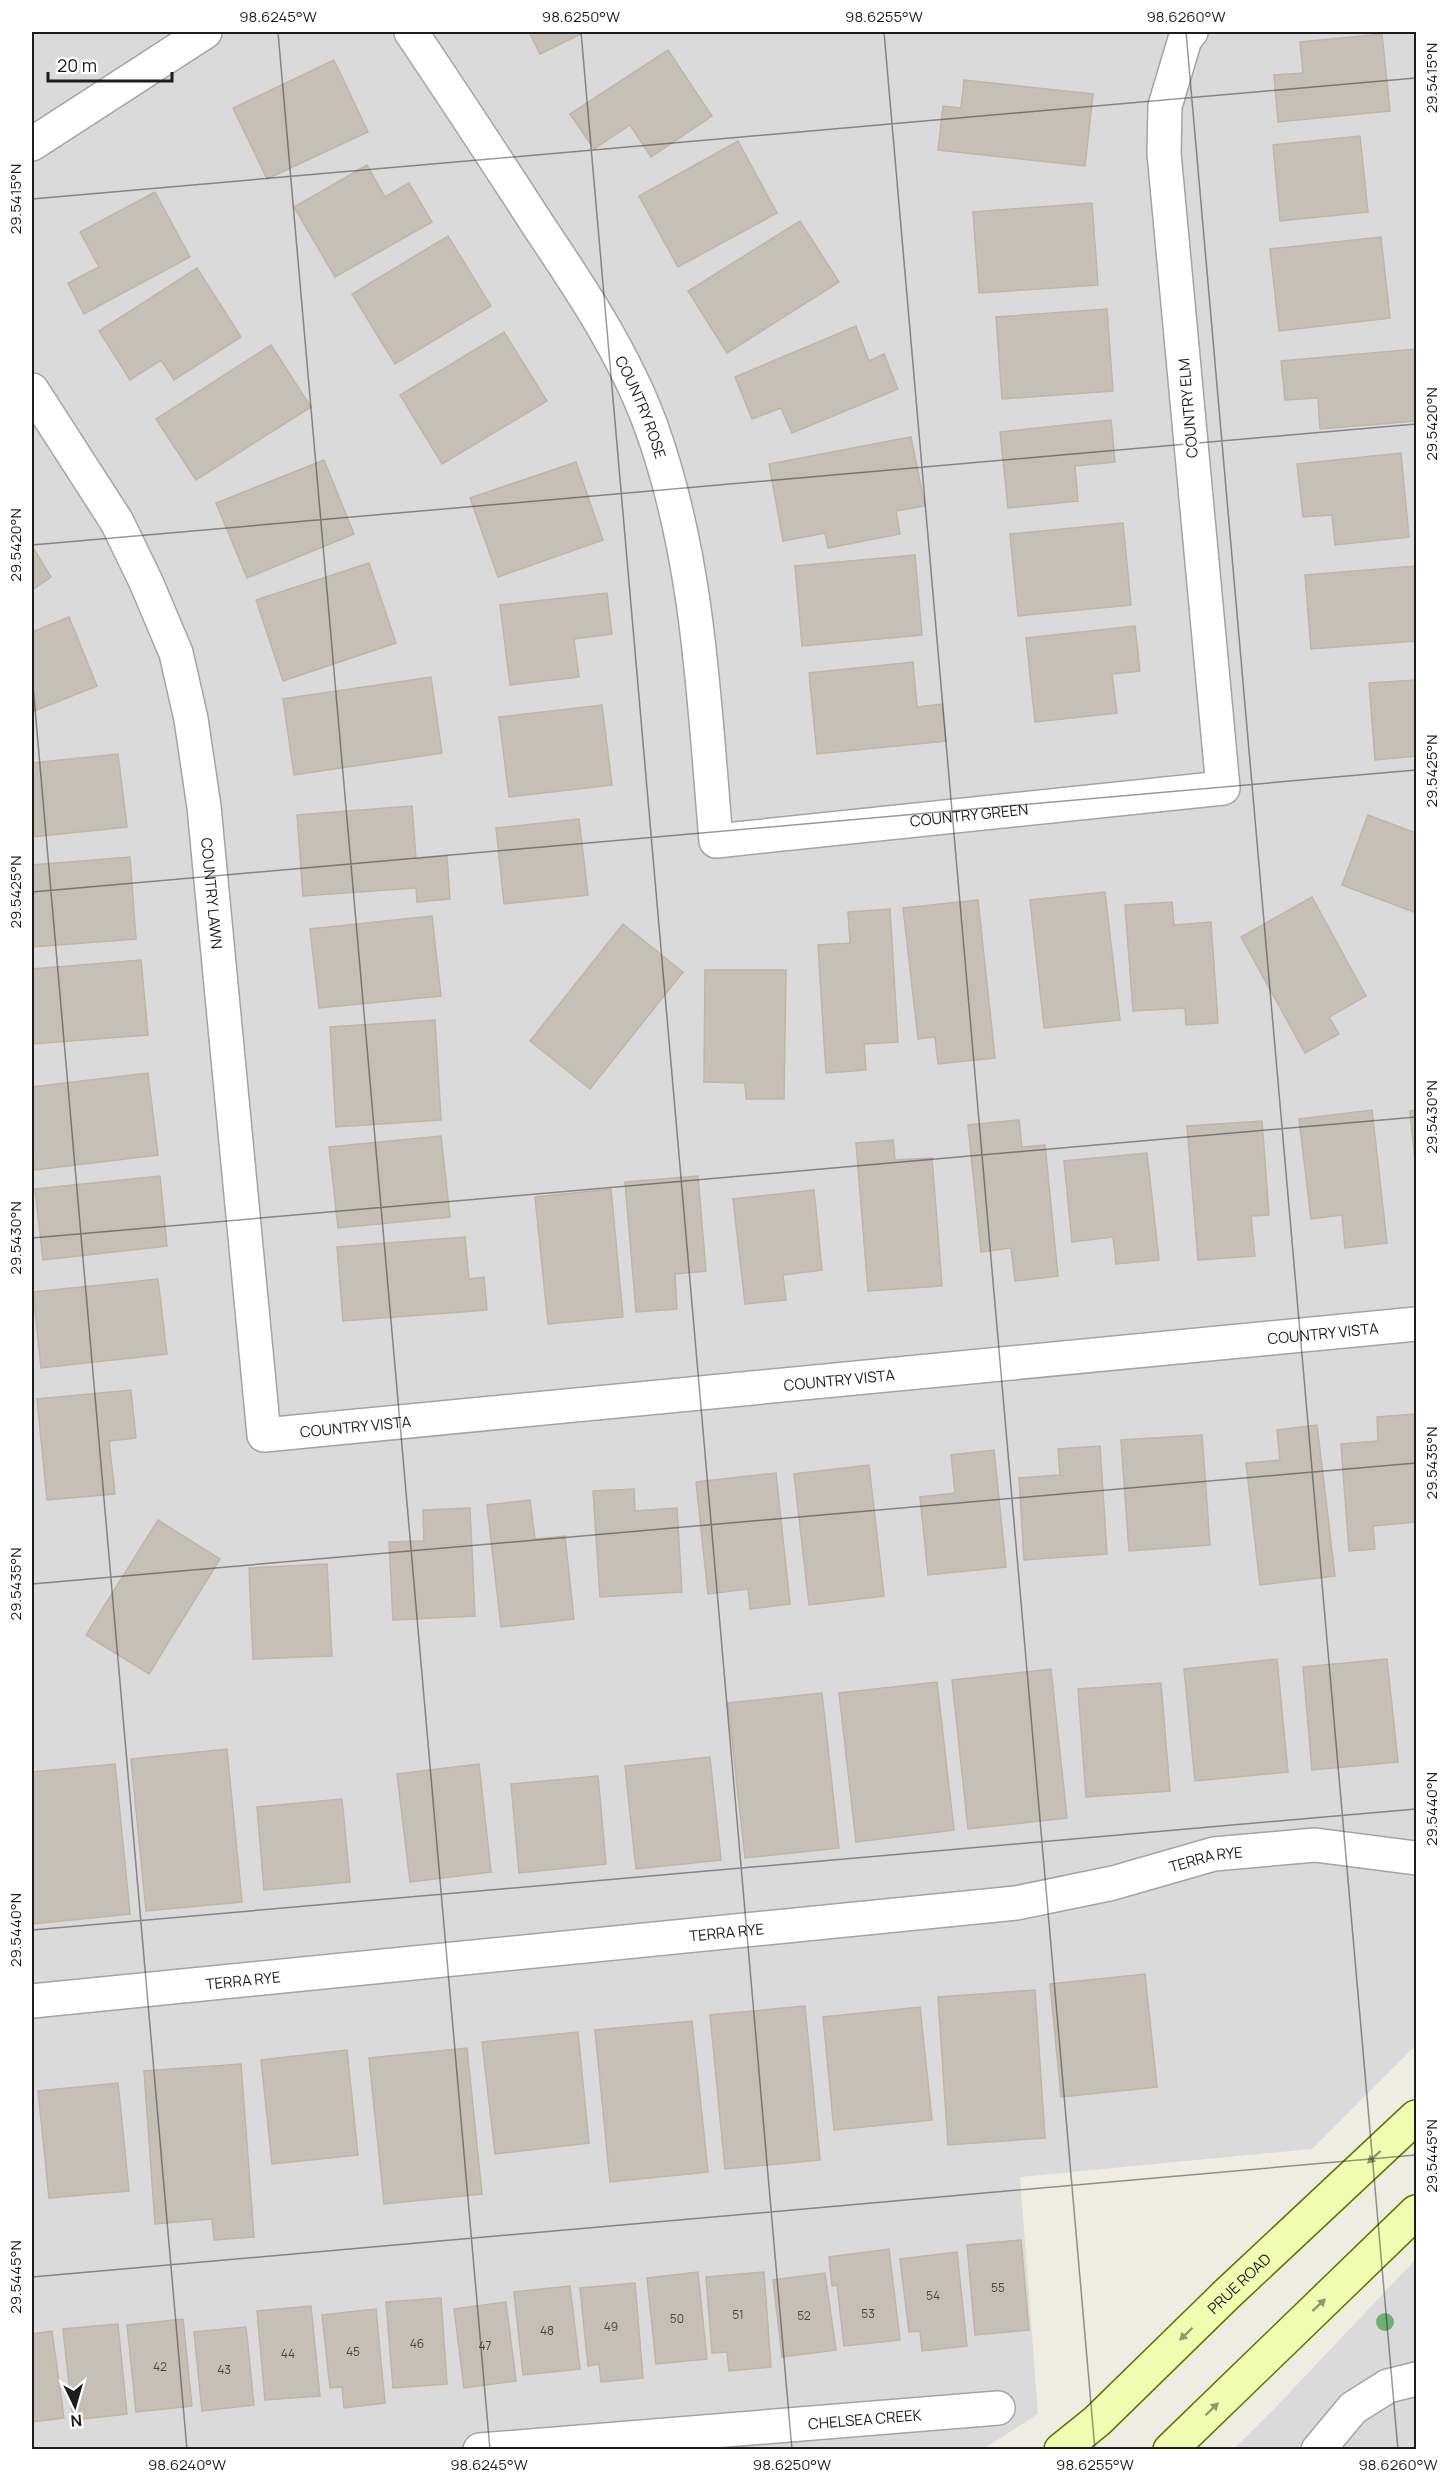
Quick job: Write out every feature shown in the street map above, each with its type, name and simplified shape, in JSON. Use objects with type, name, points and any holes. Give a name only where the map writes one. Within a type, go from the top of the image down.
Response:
[{"type":"main road","name":"PRUE ROAD","points":[[1061,2450],[1098,2421],[1227,2294],[1416,2117]]},
{"type":"main road","points":[[1170,2450],[1416,2212]]},
{"type":"street","points":[[32,144],[205,32]]},
{"type":"street","name":"COUNTRY ROSE","points":[[411,32],[584,293],[620,357],[650,425],[673,495],[697,623],[716,841]]},
{"type":"street","name":"COUNTRY ELM","points":[[1191,32],[1185,39],[1165,106],[1164,153],[1224,788]]},
{"type":"street","name":"COUNTRY LAWN","points":[[32,390],[111,512],[141,572],[176,653],[191,719],[204,807],[264,1435]]},
{"type":"street","name":"COUNTRY GREEN","points":[[716,841],[1224,788]]},
{"type":"street","name":"COUNTRY VISTA","points":[[264,1435],[1416,1324]]},
{"type":"street","name":"TERRA RYE","points":[[32,2001],[1016,1903],[1113,1883],[1214,1854],[1315,1845],[1416,1858]]},
{"type":"street","points":[[1318,2450],[1353,2408],[1388,2386],[1416,2379]]},
{"type":"street","name":"CHELSEA CREEK","points":[[480,2450],[696,2441],[998,2408]]},
{"type":"shaded area","points":[[32,32],[1416,32],[1416,2045],[1312,2149],[1020,2177],[1038,2414],[983,2449],[32,2450]]},
{"type":"shaded area","points":[[1416,2259],[1416,2449],[1233,2450],[1274,2409]]},
{"type":"building","points":[[529,32],[585,32],[540,54]]},
{"type":"building","points":[[1382,34],[1390,111],[1278,122],[1274,75],[1303,73],[1300,42]]},
{"type":"building","points":[[668,50],[712,116],[651,157],[630,125],[594,149],[570,114]]},
{"type":"building","points":[[334,60],[368,132],[267,179],[233,108]]},
{"type":"building","points":[[964,80],[1093,94],[1085,166],[938,150],[943,106],[961,108]]},
{"type":"building","points":[[1360,136],[1368,212],[1280,221],[1273,145]]},
{"type":"building","points":[[738,141],[777,213],[678,267],[639,196]]},
{"type":"building","points":[[367,165],[385,197],[409,183],[432,222],[335,277],[294,207]]},
{"type":"building","points":[[155,192],[190,257],[84,314],[68,283],[99,267],[80,232]]},
{"type":"building","points":[[1092,203],[1098,285],[979,293],[973,212]]},
{"type":"building","points":[[800,221],[839,282],[727,353],[688,291]]},
{"type":"building","points":[[448,236],[491,306],[395,364],[352,294]]},
{"type":"building","points":[[1381,237],[1390,318],[1279,331],[1270,249]]},
{"type":"building","points":[[197,268],[241,337],[174,380],[161,360],[130,380],[99,331]]},
{"type":"building","points":[[1107,309],[1113,391],[1002,399],[996,317]]},
{"type":"building","points":[[856,326],[869,361],[884,354],[898,389],[792,433],[781,408],[752,419],[735,377]]},
{"type":"building","points":[[504,332],[547,401],[442,464],[400,395]]},
{"type":"building","points":[[271,345],[311,407],[196,480],[156,419]]},
{"type":"building","points":[[1416,349],[1416,421],[1320,429],[1318,398],[1285,400],[1281,361]]},
{"type":"building","points":[[1111,420],[1115,462],[1075,466],[1078,501],[1008,508],[1000,432]]},
{"type":"building","points":[[911,437],[925,506],[896,511],[900,534],[828,548],[825,533],[783,541],[769,464]]},
{"type":"building","points":[[1401,453],[1409,537],[1335,545],[1332,515],[1303,517],[1297,464]]},
{"type":"building","points":[[324,460],[354,534],[247,578],[216,503]]},
{"type":"building","points":[[576,462],[603,540],[498,577],[470,498]]},
{"type":"building","points":[[1123,523],[1131,605],[1018,616],[1010,534]]},
{"type":"building","points":[[32,546],[51,577],[32,590]]},
{"type":"building","points":[[915,555],[922,635],[802,646],[795,566]]},
{"type":"building","points":[[369,563],[396,643],[283,681],[256,600]]},
{"type":"building","points":[[1416,566],[1416,641],[1311,649],[1305,575]]},
{"type":"building","points":[[607,593],[612,634],[574,639],[579,677],[510,685],[500,605]]},
{"type":"building","points":[[69,617],[97,686],[32,712],[32,632]]},
{"type":"building","points":[[1135,626],[1140,671],[1112,674],[1117,713],[1035,722],[1026,638]]},
{"type":"building","points":[[913,662],[917,707],[942,704],[946,741],[817,754],[809,673]]},
{"type":"building","points":[[431,677],[442,753],[294,775],[283,699]]},
{"type":"building","points":[[1416,680],[1416,756],[1375,760],[1369,683]]},
{"type":"building","points":[[602,705],[612,785],[509,797],[499,717]]},
{"type":"building","points":[[118,754],[127,827],[32,837],[32,763]]},
{"type":"building","points":[[412,806],[416,859],[447,856],[450,899],[417,902],[416,888],[303,896],[297,815]]},
{"type":"building","points":[[1368,815],[1416,833],[1416,913],[1342,885]]},
{"type":"building","points":[[579,819],[588,895],[504,904],[496,828]]},
{"type":"building","points":[[130,857],[136,939],[32,947],[32,865]]},
{"type":"building","points":[[1105,892],[1120,1020],[1044,1028],[1030,900]]},
{"type":"building","points":[[1312,897],[1366,996],[1329,1017],[1339,1034],[1305,1053],[1241,937]]},
{"type":"building","points":[[978,900],[995,1058],[938,1064],[935,1037],[918,1039],[903,908]]},
{"type":"building","points":[[1172,902],[1174,925],[1211,922],[1218,1023],[1186,1025],[1185,1008],[1133,1011],[1125,905]]},
{"type":"building","points":[[890,909],[898,1042],[864,1044],[866,1070],[826,1073],[818,945],[850,943],[848,912]]},
{"type":"building","points":[[432,916],[441,996],[319,1008],[310,929]]},
{"type":"building","points":[[623,924],[683,972],[590,1089],[530,1041]]},
{"type":"building","points":[[141,960],[148,1035],[32,1044],[32,969]]},
{"type":"building","points":[[705,970],[786,970],[784,1099],[746,1099],[745,1083],[704,1082]]},
{"type":"building","points":[[435,1020],[441,1120],[336,1127],[330,1027]]},
{"type":"building","points":[[148,1073],[158,1155],[35,1170],[32,1143],[32,1087]]},
{"type":"building","points":[[1372,1110],[1387,1243],[1345,1248],[1342,1215],[1311,1219],[1299,1119]]},
{"type":"building","points":[[1416,1110],[1416,1172],[1410,1111]]},
{"type":"building","points":[[1019,1120],[1022,1147],[1045,1145],[1058,1276],[1015,1281],[1011,1248],[981,1252],[968,1125]]},
{"type":"building","points":[[1262,1121],[1269,1215],[1251,1216],[1255,1256],[1198,1260],[1187,1126]]},
{"type":"building","points":[[441,1136],[450,1217],[338,1228],[329,1147]]},
{"type":"building","points":[[893,1140],[895,1160],[932,1158],[942,1286],[868,1291],[856,1143]]},
{"type":"building","points":[[1147,1153],[1159,1260],[1116,1264],[1113,1237],[1072,1242],[1064,1161]]},
{"type":"building","points":[[160,1176],[167,1246],[43,1260],[35,1189]]},
{"type":"building","points":[[698,1176],[706,1271],[675,1274],[677,1309],[636,1312],[625,1182]]},
{"type":"building","points":[[611,1189],[623,1317],[548,1324],[535,1197]]},
{"type":"building","points":[[814,1190],[822,1270],[783,1275],[786,1300],[745,1304],[733,1199]]},
{"type":"building","points":[[465,1237],[469,1279],[484,1277],[487,1310],[343,1321],[337,1247]]},
{"type":"building","points":[[158,1279],[167,1354],[41,1368],[33,1292]]},
{"type":"building","points":[[131,1390],[136,1438],[109,1441],[115,1494],[47,1500],[37,1399]]},
{"type":"building","points":[[1416,1414],[1416,1522],[1373,1526],[1375,1549],[1349,1551],[1341,1444],[1378,1441],[1377,1417]]},
{"type":"building","points":[[1317,1425],[1335,1576],[1260,1585],[1246,1463],[1280,1460],[1277,1430]]},
{"type":"building","points":[[1202,1435],[1210,1545],[1129,1551],[1121,1440]]},
{"type":"building","points":[[1100,1446],[1107,1554],[1024,1560],[1019,1478],[1060,1475],[1058,1449]]},
{"type":"building","points":[[994,1450],[1006,1567],[928,1575],[920,1497],[955,1493],[951,1455]]},
{"type":"building","points":[[869,1465],[884,1596],[809,1605],[794,1474]]},
{"type":"building","points":[[776,1473],[790,1604],[750,1609],[748,1589],[708,1594],[696,1482]]},
{"type":"building","points":[[634,1489],[635,1511],[677,1508],[682,1592],[600,1597],[593,1491]]},
{"type":"building","points":[[530,1500],[535,1539],[565,1536],[574,1619],[501,1627],[487,1505]]},
{"type":"building","points":[[470,1508],[475,1616],[393,1620],[389,1542],[424,1541],[423,1510]]},
{"type":"building","points":[[158,1520],[220,1559],[149,1674],[86,1635]]},
{"type":"building","points":[[327,1564],[332,1656],[253,1659],[249,1568]]},
{"type":"building","points":[[1277,1659],[1288,1772],[1195,1781],[1184,1669]]},
{"type":"building","points":[[1387,1659],[1398,1762],[1312,1770],[1303,1667]]},
{"type":"building","points":[[1051,1669],[1067,1818],[968,1829],[952,1680]]},
{"type":"building","points":[[937,1682],[954,1830],[856,1842],[839,1693]]},
{"type":"building","points":[[1161,1683],[1170,1791],[1086,1797],[1078,1689]]},
{"type":"building","points":[[822,1693],[839,1848],[745,1858],[728,1703]]},
{"type":"building","points":[[227,1749],[242,1902],[146,1911],[131,1759]]},
{"type":"building","points":[[710,1757],[721,1860],[636,1869],[625,1766]]},
{"type":"building","points":[[115,1764],[130,1914],[32,1924],[32,1772]]},
{"type":"building","points":[[479,1764],[491,1872],[410,1882],[397,1774]]},
{"type":"building","points":[[598,1776],[606,1864],[519,1873],[511,1784]]},
{"type":"building","points":[[342,1799],[350,1882],[264,1890],[257,1807]]},
{"type":"building","points":[[1145,1974],[1157,2087],[1061,2097],[1050,1984]]},
{"type":"building","points":[[1035,1990],[1045,2138],[948,2145],[938,1997]]},
{"type":"building","points":[[805,2006],[820,2160],[725,2169],[710,2015]]},
{"type":"building","points":[[920,2007],[932,2120],[834,2130],[823,2017]]},
{"type":"building","points":[[692,2021],[708,2172],[610,2182],[595,2030]]},
{"type":"building","points":[[578,2032],[589,2143],[495,2154],[482,2042]]},
{"type":"building","points":[[467,2048],[482,2194],[384,2204],[369,2058]]},
{"type":"building","points":[[347,2050],[358,2155],[272,2164],[261,2060]]},
{"type":"building","points":[[241,2064],[254,2237],[214,2240],[212,2219],[155,2224],[144,2071]]},
{"type":"building","points":[[118,2083],[129,2191],[49,2198],[38,2091]]},
{"type":"building","points":[[1021,2240],[1029,2330],[975,2335],[967,2245]]},
{"type":"building","points":[[889,2249],[900,2340],[844,2346],[837,2285],[832,2286],[829,2257]]},
{"type":"building","points":[[957,2252],[967,2346],[922,2351],[920,2331],[909,2332],[900,2259]]},
{"type":"building","points":[[698,2272],[707,2359],[656,2364],[647,2278]]},
{"type":"building","points":[[764,2272],[771,2367],[729,2371],[727,2352],[712,2353],[706,2277]]},
{"type":"building","points":[[825,2273],[836,2350],[782,2357],[773,2280]]},
{"type":"building","points":[[635,2283],[643,2378],[601,2382],[599,2364],[588,2366],[580,2288]]},
{"type":"building","points":[[570,2286],[580,2369],[523,2375],[514,2292]]},
{"type":"building","points":[[441,2298],[447,2384],[393,2388],[386,2302]]},
{"type":"building","points":[[506,2302],[516,2381],[464,2388],[454,2309]]},
{"type":"building","points":[[311,2306],[320,2396],[265,2400],[257,2311]]},
{"type":"building","points":[[376,2309],[385,2403],[344,2408],[342,2387],[330,2388],[322,2315]]},
{"type":"building","points":[[183,2319],[192,2406],[136,2412],[127,2325]]},
{"type":"building","points":[[118,2324],[127,2414],[73,2420],[63,2329]]},
{"type":"building","points":[[246,2327],[254,2405],[202,2411],[194,2332]]},
{"type":"building","points":[[52,2331],[64,2418],[32,2422],[32,2334]]}]
